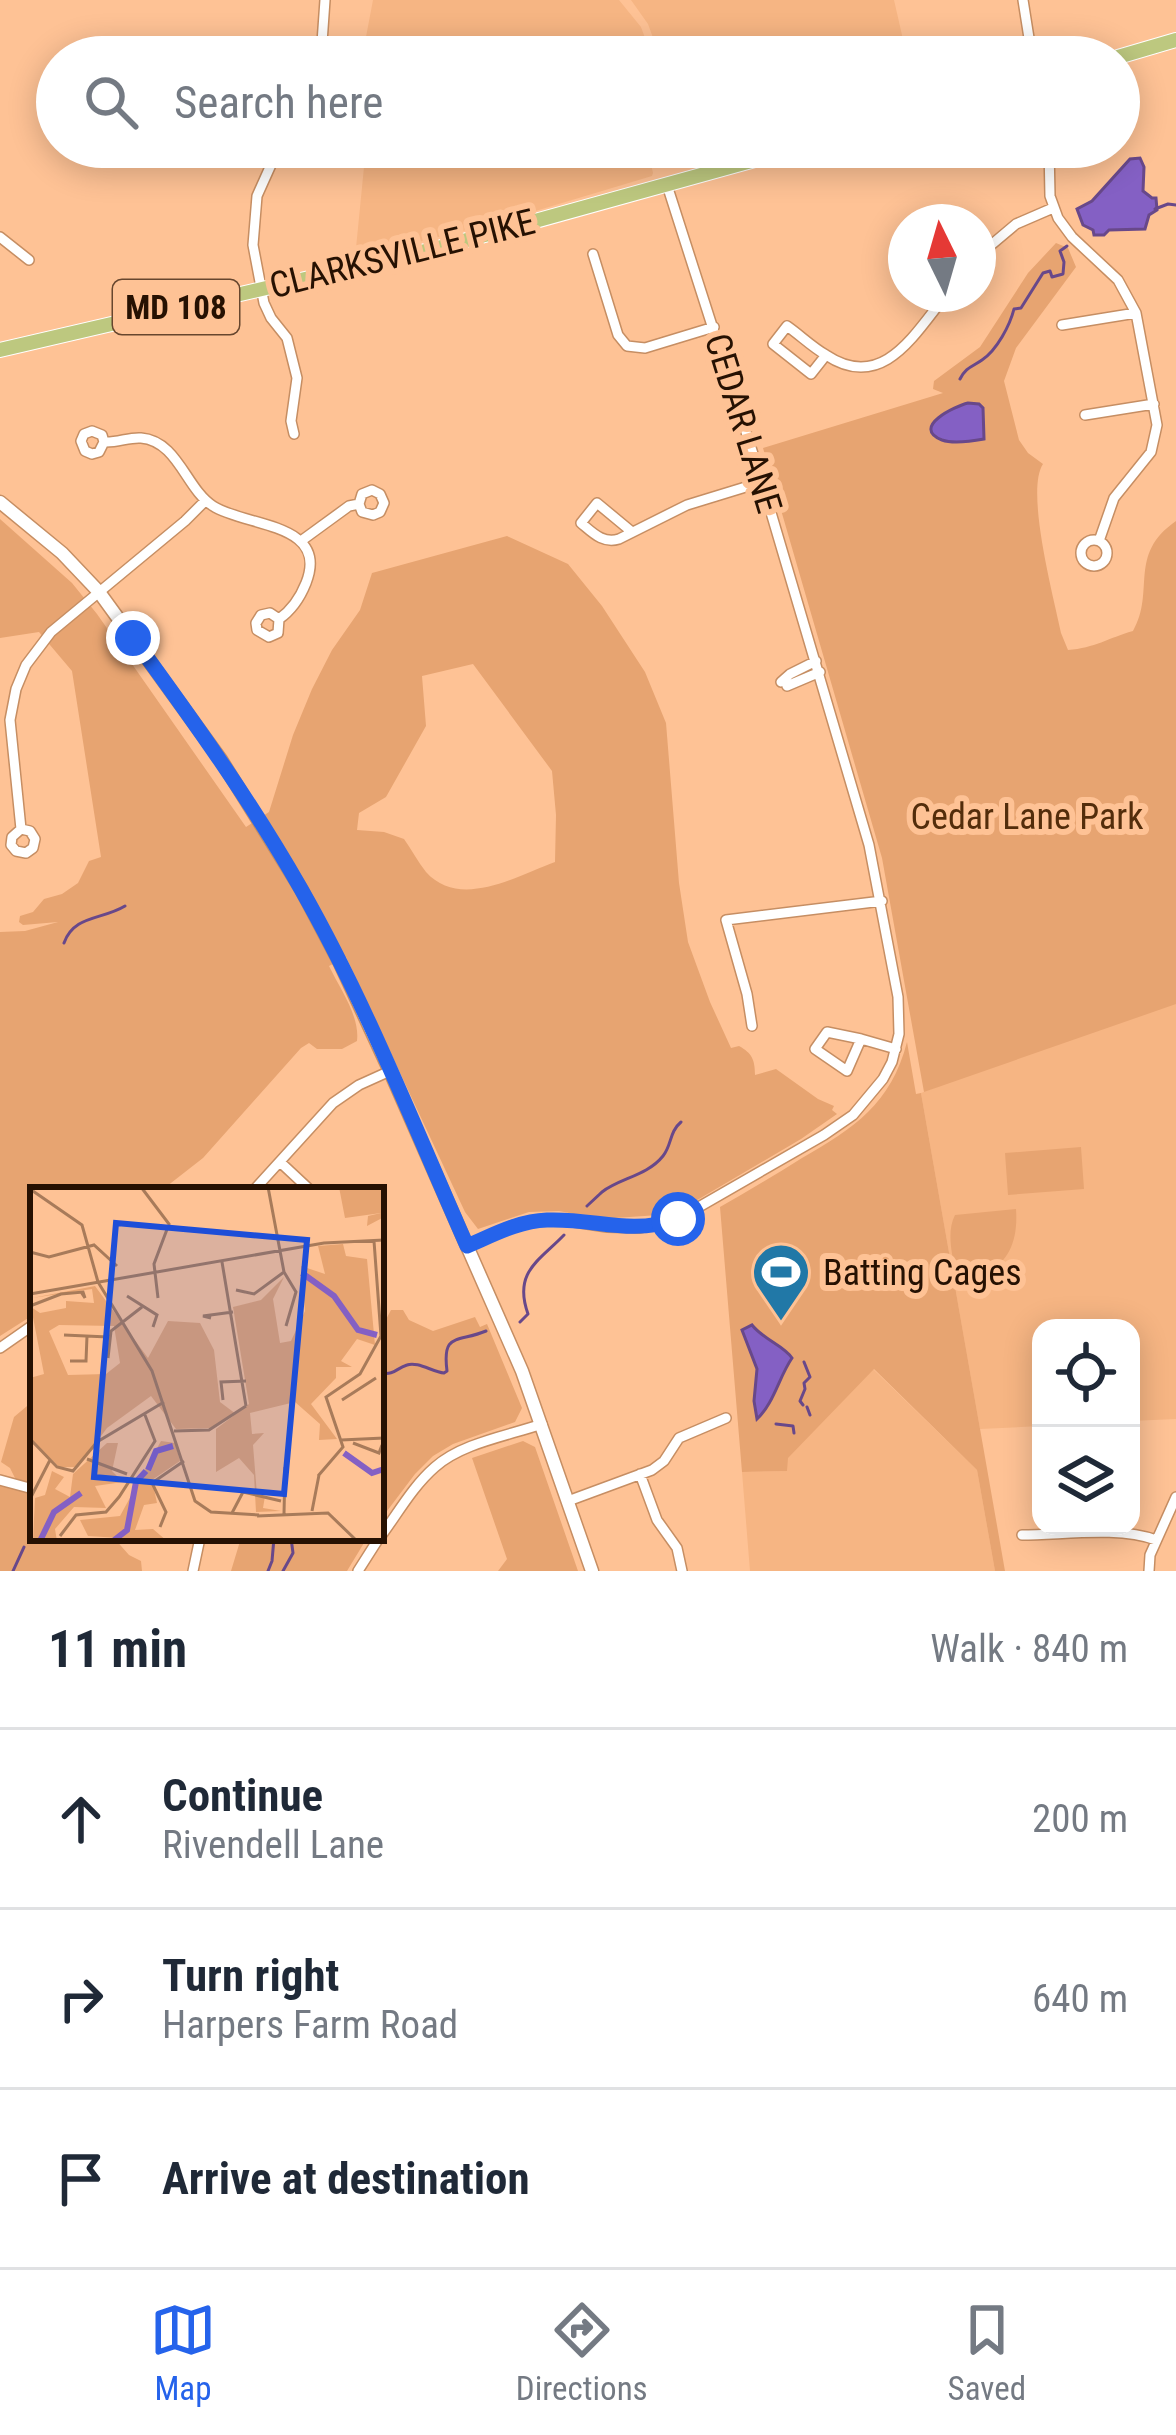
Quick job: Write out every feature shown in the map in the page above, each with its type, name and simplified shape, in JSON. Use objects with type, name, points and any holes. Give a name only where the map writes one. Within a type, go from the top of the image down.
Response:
[{"type":"main road","points":[[1140,51],[1176,40]]},
{"type":"main road","name":"CLARKSVILLE PIKE","points":[[0,350],[438,248],[728,168]]},
{"type":"main road","points":[[0,502],[99,592],[273,842],[340,963],[522,1371],[592,1571]]},
{"type":"street","points":[[322,36],[325,0]]},
{"type":"street","points":[[1023,0],[1029,36]]},
{"type":"street","points":[[268,168],[254,214],[253,245],[268,312],[287,338],[297,378],[294,434]]},
{"type":"street","points":[[1049,168],[1053,208],[1064,229],[1118,280],[1136,313],[1157,425],[1148,458],[1114,497],[1099,541]]},
{"type":"street","name":"CEDAR LANE","points":[[668,185],[869,845],[900,1012],[896,1049]]},
{"type":"street","points":[[996,241],[1016,224],[1053,208]]},
{"type":"street","points":[[0,237],[29,260]]},
{"type":"street","points":[[593,254],[618,334],[627,346],[645,348],[714,327]]},
{"type":"street","points":[[826,355],[811,374],[772,344],[787,326],[851,367],[875,367],[903,348],[932,312]]},
{"type":"street","points":[[1062,325],[1136,313]]},
{"type":"street","points":[[1085,415],[1154,404]]},
{"type":"street","points":[[104,442],[143,438],[160,445],[205,501],[236,518],[287,530],[301,541],[308,557],[307,580],[293,608],[278,619]]},
{"type":"street","points":[[632,532],[597,502],[581,523],[607,541],[619,539],[687,506],[762,482]]},
{"type":"street","points":[[21,829],[6,703],[20,676],[41,643],[205,501]]},
{"type":"street","points":[[301,541],[340,510],[358,504]]},
{"type":"street","points":[[784,684],[818,667]]},
{"type":"street","points":[[752,1026],[726,920],[882,901]]},
{"type":"street","points":[[467,1246],[536,1220],[640,1228],[678,1219],[853,1114],[878,1089],[896,1049],[861,1039],[827,1032],[815,1049],[847,1071],[861,1039]]},
{"type":"street","points":[[257,1187],[333,1103],[390,1071]]},
{"type":"street","points":[[280,1162],[307,1187]]},
{"type":"street","points":[[0,1348],[30,1327]]},
{"type":"street","points":[[568,1501],[658,1466],[679,1438],[726,1418]]},
{"type":"street","points":[[384,1532],[441,1462],[542,1424]]},
{"type":"street","points":[[640,1474],[657,1520],[676,1548],[682,1571]]},
{"type":"street","points":[[0,1480],[30,1489]]},
{"type":"street","points":[[1149,1571],[1150,1555],[1176,1498]]},
{"type":"street","points":[[1022,1535],[1113,1532],[1156,1540]]},
{"type":"street","points":[[193,1571],[199,1541]]},
{"type":"street","points":[[358,1571],[377,1541]]},
{"type":"shaded area","points":[[373,0],[619,0],[644,36],[366,36]]},
{"type":"shaded area","points":[[631,0],[894,0],[902,36],[652,36]]},
{"type":"shaded area","points":[[1140,158],[1143,191],[1156,198],[1157,210],[1149,215],[1145,229],[1094,235],[1083,225],[1077,209],[1092,201],[1122,168],[1140,168]]},
{"type":"shaded area","points":[[364,168],[652,168],[652,176],[355,258]]},
{"type":"shaded area","points":[[968,403],[983,408],[984,439],[952,442],[933,435],[931,429],[938,418]]},
{"type":"shaded area","points":[[1176,994],[1176,1419],[1140,1421],[1140,1319],[1032,1319],[1032,1426],[980,1429],[921,1093]]},
{"type":"shaded area","points":[[752,1325],[792,1358],[757,1419],[757,1369],[742,1330]]},
{"type":"shaded area","points":[[873,1369],[977,1470],[995,1571],[750,1571],[742,1472],[787,1471],[787,1458]]},
{"type":"green space","name":"Cedar Lane Park","points":[[1056,243],[1068,248],[1076,267],[1016,348],[1004,381],[1019,440],[1043,464],[1038,478],[1039,520],[1068,650],[1133,631],[1152,547],[1176,521],[1176,1004],[924,1092],[882,858],[763,448],[943,393],[933,389],[934,381],[980,347],[1028,273]]},
{"type":"green space","points":[[0,519],[72,583],[97,614],[246,827],[269,812],[312,689],[360,610],[372,573],[507,536],[568,564],[645,672],[666,723],[688,942],[731,1048],[739,1046],[750,1054],[755,1075],[776,1069],[834,1106],[837,1114],[687,1206],[659,1215],[600,1219],[559,1211],[529,1212],[478,1229],[465,1212],[346,957],[329,966],[352,1012],[357,1041],[342,1049],[317,1049],[309,1043],[301,1048],[203,1158],[166,1187],[30,1187],[30,1317],[0,1336],[0,932],[58,922],[19,922],[20,916],[33,912],[44,899],[78,883],[89,861],[101,857],[72,671],[39,632],[0,638]],"holes":[[[473,664],[552,771],[555,862],[472,889],[440,883],[426,872],[404,839],[357,830],[359,813],[386,797],[426,726],[422,676]]]},
{"type":"green space","points":[[907,1042],[916,1094],[921,1093],[1005,1571],[995,1571],[977,1470],[874,1369],[788,1458],[787,1471],[742,1472],[720,1207],[838,1136],[868,1112],[891,1082]]},
{"type":"green space","points":[[1081,1147],[1084,1189],[1008,1195],[1005,1153]]},
{"type":"green space","points":[[1016,1209],[1014,1237],[1004,1259],[986,1274],[958,1283],[950,1239],[955,1215]]},
{"type":"green space","points":[[391,1310],[403,1310],[409,1320],[433,1331],[475,1317],[480,1327],[487,1324],[522,1408],[515,1422],[433,1456],[384,1515],[384,1323]]},
{"type":"green space","points":[[30,1404],[30,1541],[117,1541],[141,1561],[142,1571],[0,1571],[0,1484],[15,1478],[1,1462],[14,1417]]},
{"type":"green space","points":[[523,1441],[535,1447],[578,1571],[498,1571],[507,1559],[472,1458]]},
{"type":"green space","points":[[240,1541],[365,1541],[347,1571],[231,1571]]},
{"type":"waterway","points":[[1155,209],[1176,205]]},
{"type":"waterway","points":[[960,379],[993,350],[1014,309],[1021,308],[1043,273],[1063,274],[1060,251],[1067,246]]},
{"type":"waterway","points":[[64,943],[75,927],[125,906]]},
{"type":"waterway","points":[[587,1206],[609,1187],[657,1163],[681,1122]]},
{"type":"waterway","points":[[520,1322],[528,1314],[526,1277],[564,1235]]},
{"type":"waterway","points":[[384,1373],[411,1364],[444,1373],[449,1344],[486,1331]]},
{"type":"waterway","points":[[803,1405],[804,1383],[810,1377],[804,1362]]},
{"type":"waterway","points":[[807,1407],[810,1415]]},
{"type":"waterway","points":[[776,1424],[793,1426],[794,1433]]},
{"type":"waterway","points":[[268,1571],[274,1541]]},
{"type":"waterway","points":[[283,1571],[293,1553],[291,1541]]},
{"type":"waterway","points":[[13,1571],[24,1547]]},
{"type":"place","name":"Batting Cages","points":[[781,1323]]},
{"type":"route","points":[[133,638],[220,760],[301,889],[340,963],[467,1246],[536,1220],[640,1228],[678,1219]]}]
